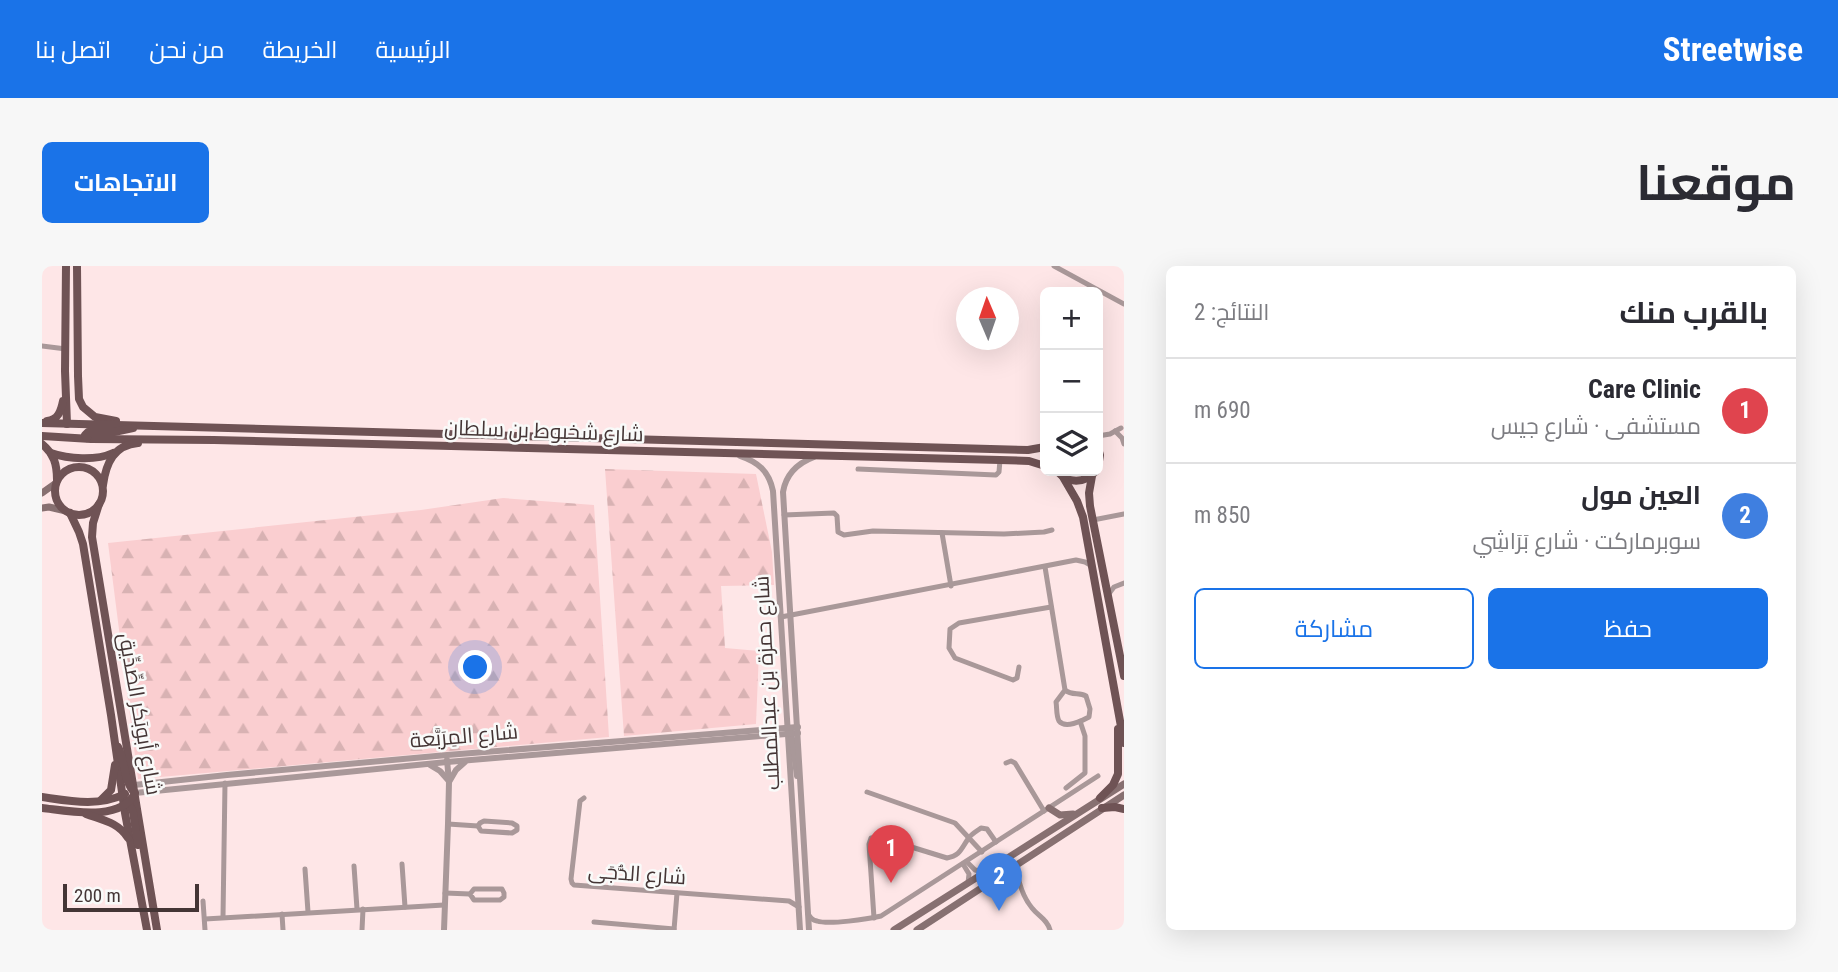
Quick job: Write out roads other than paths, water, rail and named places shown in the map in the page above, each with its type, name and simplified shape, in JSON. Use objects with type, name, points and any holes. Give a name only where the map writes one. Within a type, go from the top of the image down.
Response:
[{"type":"main road","points":[[66,266],[67,424]]},
{"type":"main road","points":[[77,266],[78,391],[83,407],[94,417],[139,426]]},
{"type":"main road","points":[[66,351],[78,354]]},
{"type":"main road","points":[[42,422],[55,419],[59,415],[66,391]]},
{"type":"main road","name":"شارع شخبوط بن سلطان","points":[[42,422],[1028,450],[1040,448]]},
{"type":"main road","points":[[87,438],[85,435],[88,432],[121,432],[139,426]]},
{"type":"main road","name":"شارع شخبوط بن سلطان","points":[[42,436],[1000,460],[1029,461],[1040,464]]},
{"type":"main road","points":[[51,453],[93,458],[107,456],[132,443],[202,444],[214,440]]},
{"type":"main road","points":[[42,444],[51,453],[57,467],[56,499],[68,512]]},
{"type":"main road","points":[[42,508],[49,507],[79,515],[88,513],[99,504],[106,470],[115,452]]},
{"type":"main road","points":[[42,493],[67,470],[76,467],[85,468],[97,475],[103,488]]},
{"type":"main road","points":[[1060,476],[1080,509],[1124,743]]},
{"type":"main road","points":[[1063,476],[1077,481],[1086,476]]},
{"type":"main road","points":[[1094,476],[1089,493],[1093,520],[1124,676]]},
{"type":"main road","name":"شارع أبوبَكر الصِّدِّيق","points":[[99,504],[92,537],[157,930]]},
{"type":"main road","name":"شارع أبوبَكر الصِّدِّيق","points":[[68,512],[83,544],[122,796],[126,805],[147,930]]},
{"type":"main road","points":[[1119,716],[1124,724]]},
{"type":"main road","points":[[1100,798],[1113,785],[1118,775],[1119,716]]},
{"type":"main road","points":[[116,747],[122,757],[127,781],[134,789]]},
{"type":"main road","points":[[96,802],[111,790],[116,747]]},
{"type":"main road","points":[[894,930],[1124,784]]},
{"type":"main road","points":[[42,797],[96,802],[113,800],[134,789]]},
{"type":"main road","points":[[126,805],[134,789]]},
{"type":"main road","points":[[917,930],[1124,795]]},
{"type":"main road","points":[[43,809],[80,812],[126,805]]},
{"type":"main road","points":[[126,805],[133,812],[141,863],[148,877]]},
{"type":"main road","points":[[1102,808],[1124,809]]},
{"type":"main road","points":[[1046,810],[1059,815],[1077,813]]},
{"type":"main road","points":[[80,812],[118,826],[130,841]]},
{"type":"street","points":[[1054,266],[1124,304]]},
{"type":"street","points":[[42,346],[66,351]]},
{"type":"street","points":[[1103,435],[1115,431]]},
{"type":"street","points":[[1115,431],[1124,444]]},
{"type":"street","points":[[1103,445],[1115,431]]},
{"type":"street","name":"شارع حمزة بن عبدالمطلب","points":[[735,454],[757,463],[771,483],[795,766],[801,795],[810,930]]},
{"type":"street","name":"شارع حمزة بن عبدالمطلب","points":[[800,930],[790,616],[783,492],[790,474],[800,463],[818,456]]},
{"type":"street","points":[[858,469],[996,475],[999,472],[1000,460]]},
{"type":"street","points":[[784,516],[834,513],[841,535],[873,531],[1004,534],[1052,530]]},
{"type":"street","points":[[1093,520],[1124,514]]},
{"type":"street","points":[[942,533],[951,586]]},
{"type":"street","points":[[781,617],[1076,560],[1088,547]]},
{"type":"street","points":[[1076,560],[1092,566]]},
{"type":"street","points":[[1045,567],[1065,690],[1069,694],[1086,696],[1090,715],[1086,719],[1065,724],[1058,718],[1056,702],[1065,690]]},
{"type":"street","points":[[1105,578],[1121,584]]},
{"type":"street","points":[[1108,595],[1114,587],[1121,584]]},
{"type":"street","points":[[1019,667],[1017,678],[1013,680],[955,658],[949,648],[950,629],[959,623],[1051,607]]},
{"type":"street","points":[[1066,788],[1085,773],[1085,736],[1080,721]]},
{"type":"street","name":"شارع المِرَبَّعة","points":[[134,789],[227,775],[793,731]]},
{"type":"street","name":"شارع المِرَبَّعة","points":[[134,789],[429,764],[449,758],[466,761],[793,731]]},
{"type":"street","points":[[444,930],[449,758]]},
{"type":"street","points":[[449,782],[456,770],[466,761]]},
{"type":"street","points":[[1006,763],[1015,763],[1046,810]]},
{"type":"street","points":[[429,764],[440,771],[449,782]]},
{"type":"street","points":[[808,914],[814,920],[822,922],[884,915],[1098,776]]},
{"type":"street","points":[[223,917],[225,783]]},
{"type":"street","points":[[867,792],[956,823],[982,852]]},
{"type":"street","name":"شارع الدُّجَى","points":[[584,798],[580,801],[572,883],[789,901],[799,907]]},
{"type":"street","points":[[448,824],[478,826],[481,822],[512,823],[517,828],[512,833],[482,831],[478,826]]},
{"type":"street","points":[[874,918],[869,844],[871,838],[878,837],[947,858],[961,852],[969,837],[984,827],[996,842]]},
{"type":"street","points":[[965,863],[984,872]]},
{"type":"street","points":[[965,863],[969,874],[968,883]]},
{"type":"street","points":[[402,864],[405,906]]},
{"type":"street","points":[[1016,865],[1019,882],[1032,908],[1046,920],[1050,930]]},
{"type":"street","points":[[354,866],[362,930]]},
{"type":"street","points":[[305,869],[307,912]]},
{"type":"street","points":[[1003,875],[1019,882]]},
{"type":"street","points":[[477,889],[500,889],[505,893],[500,900],[476,900],[470,894],[477,889]]},
{"type":"street","points":[[594,922],[674,929],[677,892]]},
{"type":"street","points":[[445,893],[470,894]]},
{"type":"street","points":[[789,901],[798,894]]},
{"type":"street","points":[[203,901],[205,930]]},
{"type":"street","points":[[205,919],[444,905]]},
{"type":"street","points":[[282,914],[283,930]]},
{"type":"street","points":[[810,930],[822,922]]},
{"type":"place","name":"Care Clinic","points":[[891,883]]},
{"type":"place","name":"العين مول","points":[[999,911]]}]
